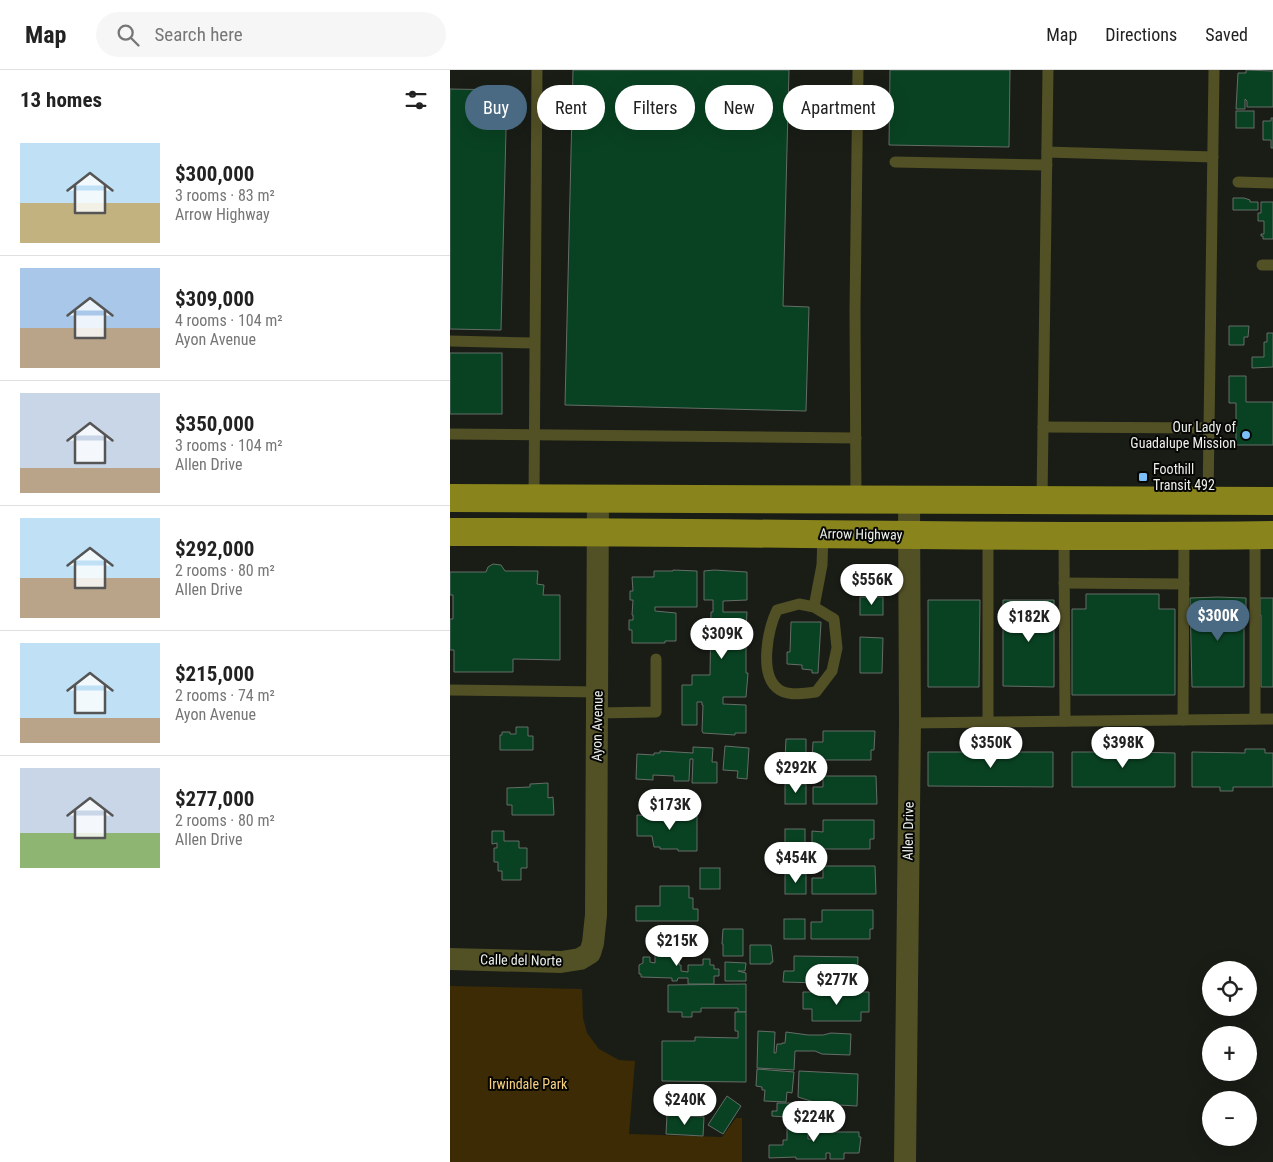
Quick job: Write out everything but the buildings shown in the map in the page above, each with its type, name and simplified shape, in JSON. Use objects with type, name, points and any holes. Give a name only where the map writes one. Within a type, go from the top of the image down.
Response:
[{"type":"main road","points":[[450,498],[1273,501]]},
{"type":"main road","name":"Arrow Highway","points":[[450,532],[599,531],[909,535],[1264,535]]},
{"type":"street","name":"Ayon Avenue","points":[[590,954],[596,915],[598,498]]},
{"type":"street","name":"Allen Drive","points":[[905,1162],[910,723],[909,499]]},
{"type":"street","name":"Calle del Norte","points":[[450,959],[561,962],[580,959],[590,954]]},
{"type":"lane","points":[[534,498],[537,70]]},
{"type":"lane","points":[[856,499],[855,310],[858,70]]},
{"type":"lane","points":[[1042,500],[1048,70]]},
{"type":"lane","points":[[1208,501],[1214,70]]},
{"type":"lane","points":[[1047,152],[1213,157]]},
{"type":"lane","points":[[895,162],[1047,165]]},
{"type":"lane","points":[[1238,182],[1273,183]]},
{"type":"lane","points":[[450,341],[534,344]]},
{"type":"lane","points":[[1043,427],[1209,428]]},
{"type":"lane","points":[[450,434],[856,438]]},
{"type":"lane","points":[[814,607],[822,565],[823,534]]},
{"type":"lane","points":[[988,535],[988,722]]},
{"type":"lane","points":[[1064,535],[1065,721]]},
{"type":"lane","points":[[1255,720],[1264,535]]},
{"type":"lane","points":[[1182,720],[1184,536]]},
{"type":"lane","points":[[1064,583],[1184,584]]},
{"type":"lane","points":[[799,604],[814,607],[834,620],[837,648],[832,671],[816,692],[796,694],[778,690],[769,678],[767,661],[771,623],[777,610],[799,604]]},
{"type":"lane","points":[[450,690],[598,702],[656,712],[656,659]]},
{"type":"lane","points":[[910,723],[1273,719]]},
{"type":"green space","name":"Irwindale Park","points":[[450,986],[582,989],[583,1018],[587,1033],[599,1049],[619,1060],[635,1061],[629,1134],[722,1137],[736,1118],[742,1118],[742,1162],[450,1162]]},
{"type":"place","name":"Our Lady of Guadalupe Mission","points":[[1246,435]]},
{"type":"place","name":"Foothill Transit 492","points":[[1143,477]]}]
